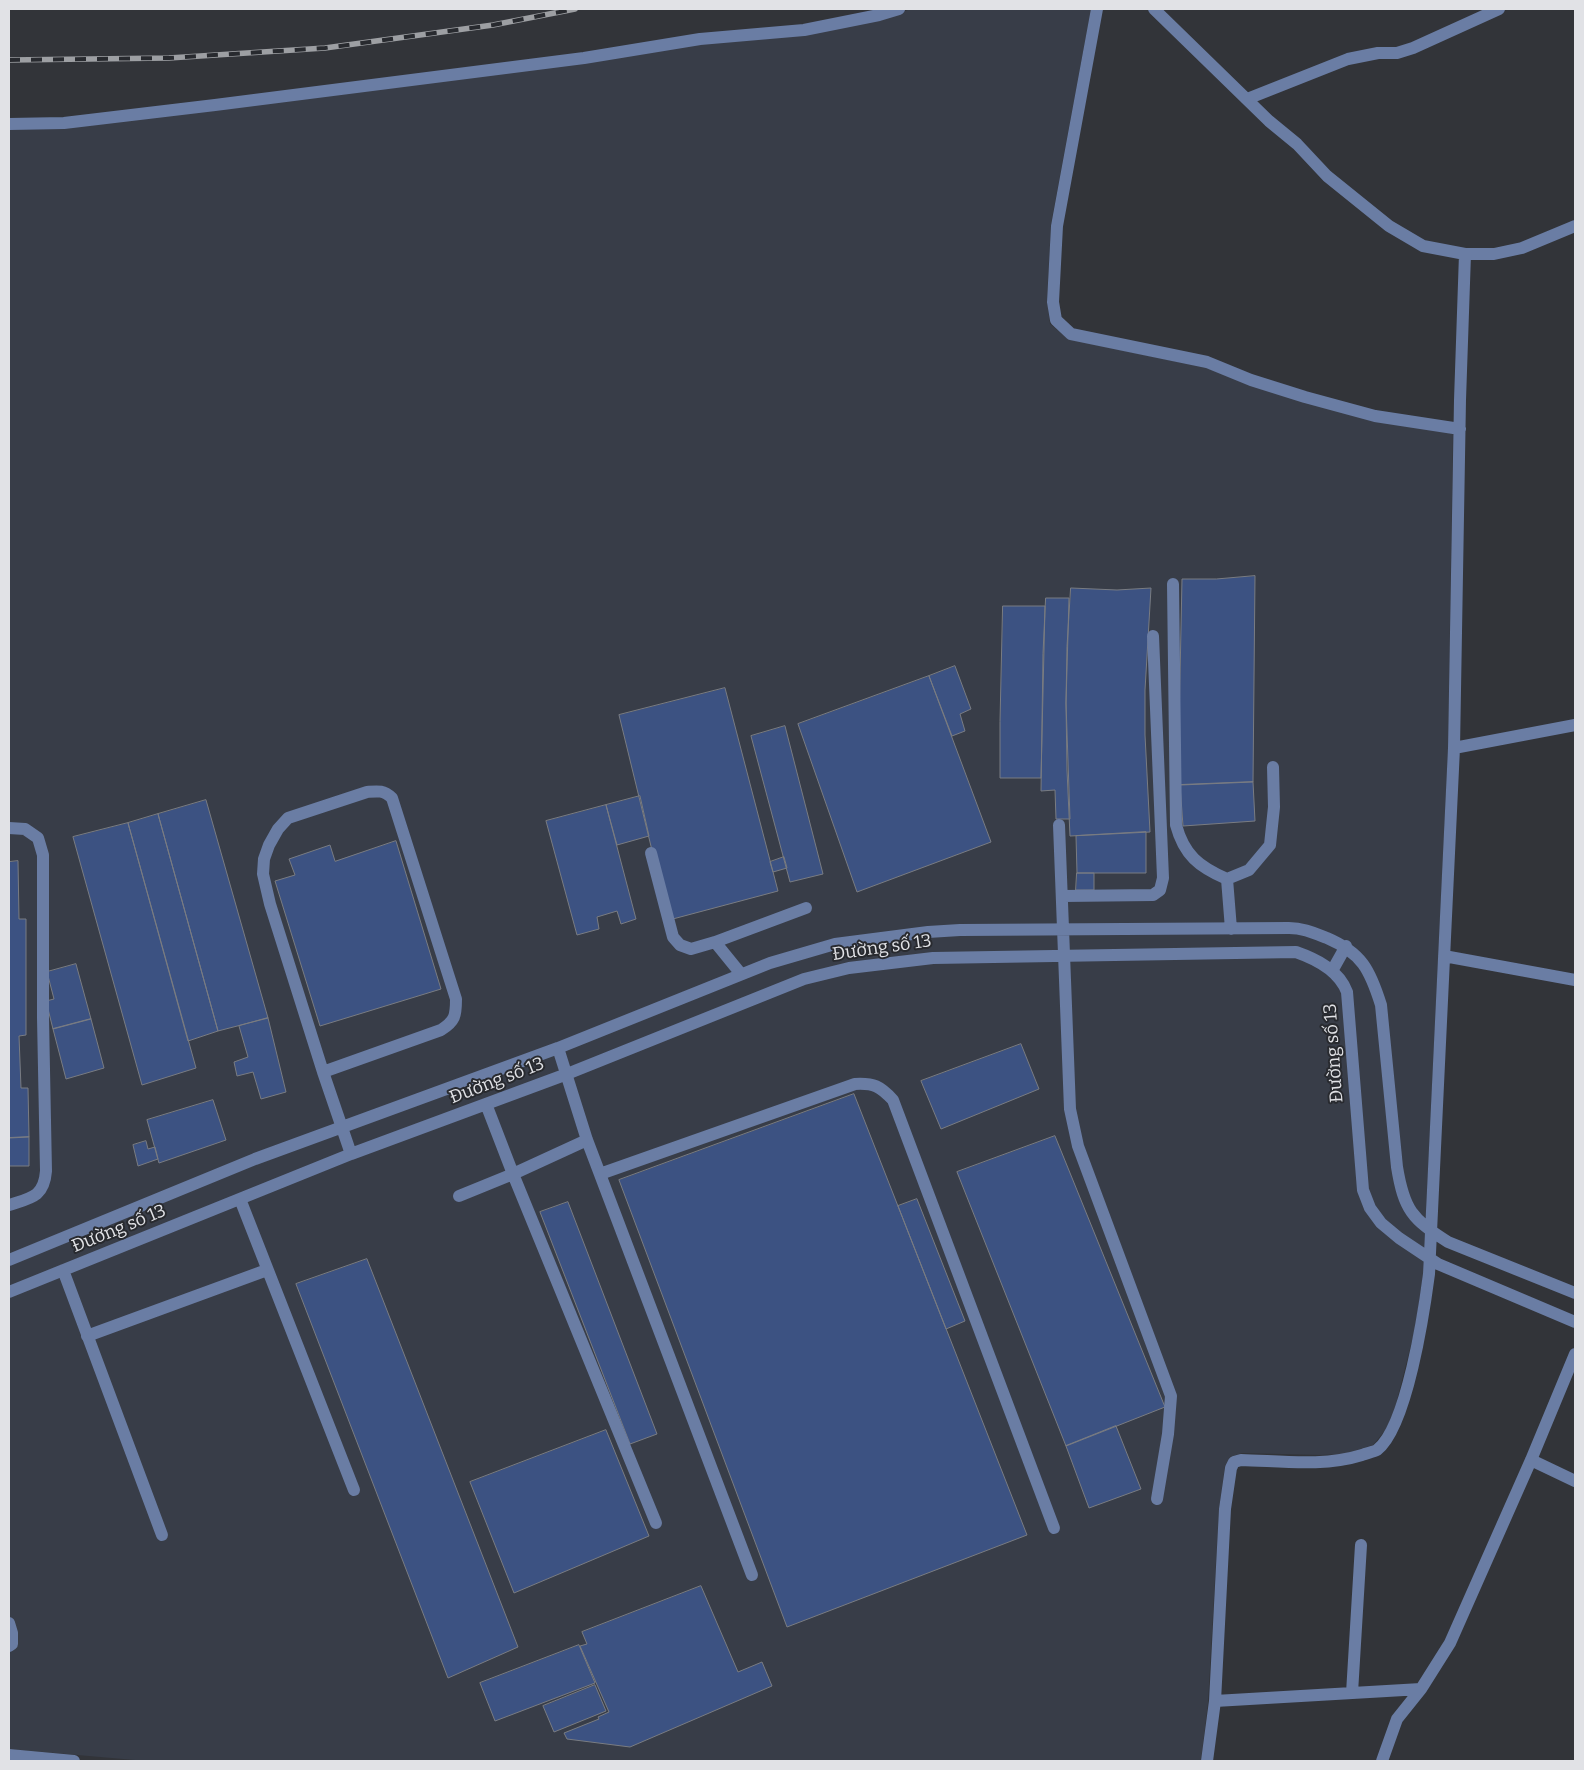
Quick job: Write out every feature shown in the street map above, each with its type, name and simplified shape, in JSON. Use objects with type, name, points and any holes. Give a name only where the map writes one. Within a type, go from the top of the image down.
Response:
[{"type":"street","points":[[9,124],[64,123],[584,58],[700,39],[804,30],[879,15],[898,9]]},
{"type":"street","points":[[1097,9],[1057,226],[1052,302],[1056,320],[1071,334],[1207,362],[1251,380],[1375,416],[1460,429]]},
{"type":"street","points":[[1154,9],[1269,121],[1297,144],[1327,176],[1389,226],[1423,246],[1465,254],[1494,254],[1522,248],[1575,226]]},
{"type":"street","points":[[1247,99],[1348,59],[1378,53],[1397,53],[1413,48],[1499,9]]},
{"type":"street","points":[[1207,1761],[1215,1701],[1225,1509],[1231,1468],[1234,1462],[1241,1460],[1315,1462],[1346,1460],[1376,1450],[1392,1432],[1400,1410],[1421,1330],[1429,1274],[1454,748],[1465,254]]},
{"type":"street","points":[[1173,584],[1176,824],[1180,841],[1207,870],[1227,879],[1249,870],[1270,845],[1274,807],[1273,767]]},
{"type":"street","points":[[1062,896],[1153,895],[1160,890],[1163,878],[1153,636]]},
{"type":"street","points":[[1454,748],[1575,725]]},
{"type":"street","points":[[323,1072],[441,1030],[450,1024],[456,1014],[456,999],[392,798],[380,790],[367,792],[288,818],[278,829],[264,859],[263,874],[270,904],[323,1072],[341,1128],[351,1154]]},
{"type":"street","points":[[1060,825],[1063,956],[1070,1109],[1078,1146],[1170,1396],[1168,1434],[1157,1499]]},
{"type":"street","points":[[9,828],[25,829],[38,838],[43,855],[43,1018],[46,1171],[45,1184],[39,1192],[9,1205]]},
{"type":"street","points":[[651,853],[673,938],[680,945],[692,949],[716,942],[806,908]]},
{"type":"street","points":[[1227,879],[1231,929]]},
{"type":"street","name":"Đường số 13","points":[[9,1260],[254,1159],[558,1048],[770,963],[835,944],[960,930],[1302,928],[1346,946],[1358,956],[1369,972],[1382,1005],[1396,1167],[1401,1193],[1410,1212],[1431,1231],[1448,1242],[1575,1293]]},
{"type":"street","points":[[716,942],[741,974]]},
{"type":"street","points":[[1332,971],[1346,946]]},
{"type":"street","name":"Đường số 13","points":[[9,1292],[351,1154],[567,1074],[804,979],[849,968],[933,958],[1296,952],[1316,959],[1332,971],[1344,984],[1347,992],[1362,1190],[1370,1208],[1381,1224],[1438,1264],[1575,1322]]},
{"type":"street","points":[[1444,956],[1575,980]]},
{"type":"street","points":[[558,1048],[587,1140],[752,1575]]},
{"type":"street","points":[[600,1174],[855,1084],[870,1083],[882,1088],[893,1100],[1054,1528]]},
{"type":"street","points":[[486,1104],[656,1523]]},
{"type":"street","points":[[459,1196],[587,1140]]},
{"type":"street","points":[[240,1199],[354,1490]]},
{"type":"street","points":[[63,1270],[162,1535]]},
{"type":"street","points":[[87,1336],[267,1270]]},
{"type":"street","points":[[1382,1761],[1397,1719],[1421,1689],[1450,1643],[1531,1460],[1575,1354]]},
{"type":"street","points":[[1531,1460],[1575,1481]]},
{"type":"street","points":[[1352,1693],[1360,1544]]},
{"type":"street","points":[[9,1623],[12,1633],[12,1644],[9,1646]]},
{"type":"street","points":[[1215,1701],[1421,1689]]},
{"type":"street","points":[[9,1755],[74,1761]]},
{"type":"shaded area","points":[[911,9],[1091,9],[1051,224],[1047,299],[1050,324],[1069,339],[1206,368],[1453,434],[1448,750],[1423,1275],[1415,1329],[1395,1408],[1387,1428],[1373,1445],[1344,1454],[1242,1453],[1230,1457],[1225,1466],[1219,1509],[1208,1703],[1201,1761],[146,1761],[9,1749],[9,128],[880,19]]},
{"type":"building","points":[[1255,576],[1253,782],[1180,785],[1179,726],[1182,579]]},
{"type":"building","points":[[1071,588],[1117,590],[1151,588],[1145,690],[1145,735],[1150,832],[1070,836],[1066,703]]},
{"type":"building","points":[[1046,598],[1069,598],[1066,703],[1070,819],[1056,819],[1055,790],[1041,791],[1043,654]]},
{"type":"building","points":[[1003,606],[1045,606],[1041,778],[1000,778]]},
{"type":"building","points":[[955,666],[971,709],[960,714],[965,731],[952,736],[929,676]]},
{"type":"building","points":[[929,676],[991,842],[857,892],[798,724]]},
{"type":"building","points":[[725,688],[778,891],[669,920],[619,715]]},
{"type":"building","points":[[785,726],[823,874],[790,882],[751,736]]},
{"type":"building","points":[[1253,782],[1255,821],[1183,826],[1180,785]]},
{"type":"building","points":[[640,796],[649,836],[617,845],[606,805]]},
{"type":"building","points":[[206,800],[268,1018],[218,1031],[158,814]]},
{"type":"building","points":[[606,805],[636,919],[621,924],[617,911],[597,917],[599,929],[577,935],[546,821]]},
{"type":"building","points":[[158,814],[218,1031],[188,1041],[128,823]]},
{"type":"building","points":[[128,823],[196,1068],[142,1085],[73,837]]},
{"type":"building","points":[[1146,832],[1146,873],[1077,873],[1076,836]]},
{"type":"building","points":[[396,841],[441,989],[320,1026],[275,881],[295,875],[289,859],[330,845],[335,861]]},
{"type":"building","points":[[784,857],[787,868],[773,872],[770,862]]},
{"type":"building","points":[[18,861],[19,919],[26,919],[26,1035],[19,1036],[21,1088],[28,1088],[29,1137],[9,1138],[9,862]]},
{"type":"building","points":[[1077,873],[1094,873],[1094,890],[1076,890]]},
{"type":"building","points":[[76,964],[91,1019],[53,1029],[46,1001],[54,999],[47,972]]},
{"type":"building","points":[[268,1018],[286,1092],[261,1099],[253,1072],[237,1076],[234,1062],[248,1057],[239,1026]]},
{"type":"building","points":[[91,1019],[104,1068],[66,1079],[53,1029]]},
{"type":"building","points":[[1021,1044],[1039,1089],[941,1129],[921,1081]]},
{"type":"building","points":[[854,1094],[1027,1535],[787,1627],[619,1180]]},
{"type":"building","points":[[213,1100],[226,1140],[159,1163],[147,1120]]},
{"type":"building","points":[[1055,1136],[1165,1407],[1066,1446],[957,1172]]},
{"type":"building","points":[[29,1137],[29,1166],[9,1166],[9,1138]]},
{"type":"building","points":[[146,1141],[148,1149],[155,1147],[158,1159],[138,1166],[133,1145]]},
{"type":"building","points":[[917,1199],[965,1321],[946,1329],[898,1206]]},
{"type":"building","points":[[568,1202],[657,1434],[630,1444],[540,1212]]},
{"type":"building","points":[[367,1259],[518,1647],[448,1678],[296,1284]]},
{"type":"building","points":[[1116,1426],[1141,1489],[1089,1508],[1066,1446]]},
{"type":"building","points":[[606,1430],[649,1536],[514,1593],[470,1482]]},
{"type":"building","points":[[701,1586],[738,1672],[762,1662],[772,1686],[630,1747],[567,1739],[564,1733],[599,1719],[598,1717],[609,1712],[580,1646],[587,1644],[582,1632]]},
{"type":"building","points":[[579,1645],[595,1683],[495,1721],[480,1683]]},
{"type":"building","points":[[595,1685],[606,1711],[554,1732],[543,1706]]},
{"type":"railway","points":[[9,60],[169,58],[325,48],[493,25],[575,9]]}]
